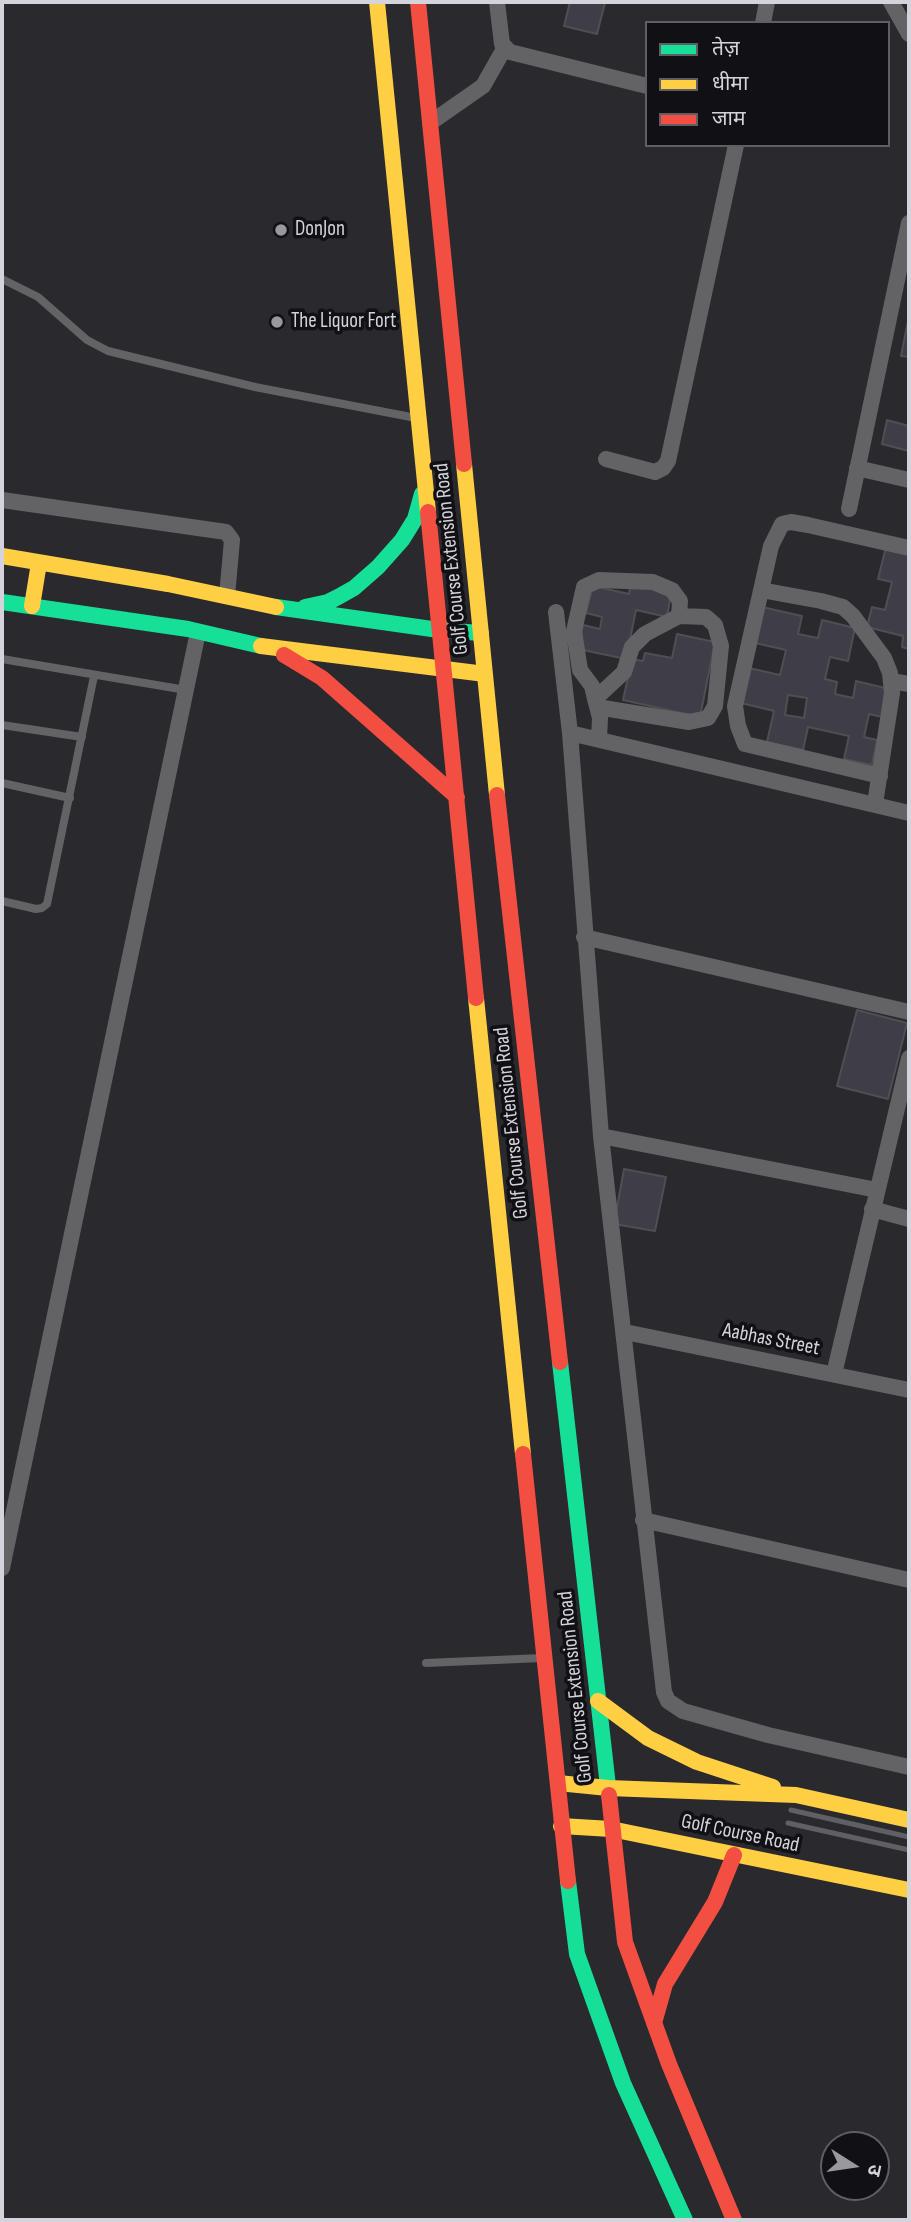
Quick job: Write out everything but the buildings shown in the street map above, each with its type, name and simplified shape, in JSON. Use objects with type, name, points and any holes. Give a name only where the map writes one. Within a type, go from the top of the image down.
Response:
[{"type":"main road","name":"Golf Course Extension Road","points":[[377,2],[426,483],[442,669],[561,1826],[577,1954],[623,2083],[685,2220]]},
{"type":"main road","name":"Golf Course Extension Road","points":[[418,2],[502,850],[625,1942],[654,2023],[734,2220]]},
{"type":"main road","points":[[295,609],[328,602],[354,588],[378,567],[402,540],[415,519],[426,483]]},
{"type":"main road","points":[[2,556],[169,584],[295,609],[439,631],[481,634]]},
{"type":"main road","points":[[32,606],[39,563]]},
{"type":"main road","points":[[2,602],[198,632],[271,649],[485,674]]},
{"type":"main road","points":[[271,649],[323,678],[457,797]]},
{"type":"main road","points":[[598,1701],[648,1738],[697,1762],[796,1795]]},
{"type":"main road","name":"Golf Course Road","points":[[558,1783],[608,1788],[796,1795],[909,1820]]},
{"type":"main road","name":"Golf Course Road","points":[[561,1826],[611,1829],[909,1890]]},
{"type":"main road","points":[[654,2023],[665,1984],[715,1902],[734,1855]]},
{"type":"street","points":[[498,2],[501,37],[505,48],[518,55],[645,86]]},
{"type":"street","points":[[763,21],[767,2]]},
{"type":"street","points":[[891,2],[909,34]]},
{"type":"street","points":[[430,122],[483,86],[505,48]]},
{"type":"street","points":[[606,459],[655,471],[663,468],[668,461],[736,147]]},
{"type":"street","points":[[849,509],[909,223]]},
{"type":"street","points":[[857,468],[909,480]]},
{"type":"street","points":[[2,500],[226,532],[232,540],[227,596]]},
{"type":"street","points":[[880,776],[745,744],[738,726],[735,706],[771,545],[782,524],[791,522],[808,525],[909,548]]},
{"type":"street","points":[[599,739],[600,718],[592,685],[580,670],[574,631],[584,587],[599,580],[653,582],[672,590],[680,601],[679,616]]},
{"type":"street","points":[[761,590],[843,607],[853,616],[884,658],[892,693],[875,804]]},
{"type":"street","points":[[556,612],[570,733],[601,1136],[664,1692],[673,1707],[768,1735],[909,1767]]},
{"type":"street","points":[[679,616],[706,617],[715,625],[721,646],[715,706],[708,718],[690,722],[596,703],[624,672],[632,647],[645,634],[679,616]]},
{"type":"street","points":[[2,1568],[198,632]]},
{"type":"street","points":[[891,681],[909,684]]},
{"type":"street","points":[[570,733],[909,813]]},
{"type":"street","points":[[584,937],[909,1012]]},
{"type":"street","points":[[834,1374],[909,1058]]},
{"type":"street","points":[[601,1136],[877,1190]]},
{"type":"street","points":[[872,1209],[909,1219]]},
{"type":"street","name":"Aabhas Street","points":[[625,1332],[909,1390]]},
{"type":"street","points":[[643,1520],[909,1580]]},
{"type":"lane","points":[[2,279],[38,297],[87,340],[108,351],[255,387],[419,418]]},
{"type":"lane","points":[[2,659],[186,690]]},
{"type":"lane","points":[[2,901],[36,909],[47,904],[93,676]]},
{"type":"lane","points":[[2,725],[82,737]]},
{"type":"lane","points":[[2,783],[70,798]]},
{"type":"lane","points":[[426,1663],[545,1658]]},
{"type":"railway","points":[[791,1810],[909,1837]]},
{"type":"railway","points":[[788,1823],[909,1850]]},
{"type":"traffic: fast","points":[[305,607],[338,597],[354,588],[378,567],[402,540],[415,519],[422,494]]},
{"type":"traffic: fast","points":[[2,602],[188,629],[261,646]]},
{"type":"traffic: fast","points":[[276,607],[439,630],[481,633]]},
{"type":"traffic: fast","points":[[560,1362],[609,1795]]},
{"type":"traffic: fast","points":[[568,1881],[577,1954],[623,2083],[685,2220]]},
{"type":"traffic: slow","points":[[377,2],[428,512]]},
{"type":"traffic: slow","points":[[464,464],[497,795]]},
{"type":"traffic: slow","points":[[2,556],[168,584],[276,607]]},
{"type":"traffic: slow","points":[[32,606],[39,563]]},
{"type":"traffic: slow","points":[[261,646],[485,674]]},
{"type":"traffic: slow","points":[[476,998],[523,1454]]},
{"type":"traffic: slow","points":[[598,1701],[648,1738],[697,1762],[773,1787]]},
{"type":"traffic: slow","points":[[558,1783],[608,1788],[796,1795],[909,1820]]},
{"type":"traffic: slow","points":[[561,1826],[611,1829],[909,1890]]},
{"type":"traffic: jam","points":[[418,2],[464,464]]},
{"type":"traffic: jam","points":[[428,512],[476,998]]},
{"type":"traffic: jam","points":[[284,655],[322,678],[457,797]]},
{"type":"traffic: jam","points":[[497,795],[560,1362]]},
{"type":"traffic: jam","points":[[523,1454],[568,1881]]},
{"type":"traffic: jam","points":[[609,1795],[625,1942],[669,2064],[734,2220]]},
{"type":"traffic: jam","points":[[654,2023],[665,1984],[715,1902],[734,1855]]},
{"type":"place","name":"DonJon","points":[[281,230]]},
{"type":"place","name":"The Liquor Fort","points":[[277,322]]}]
